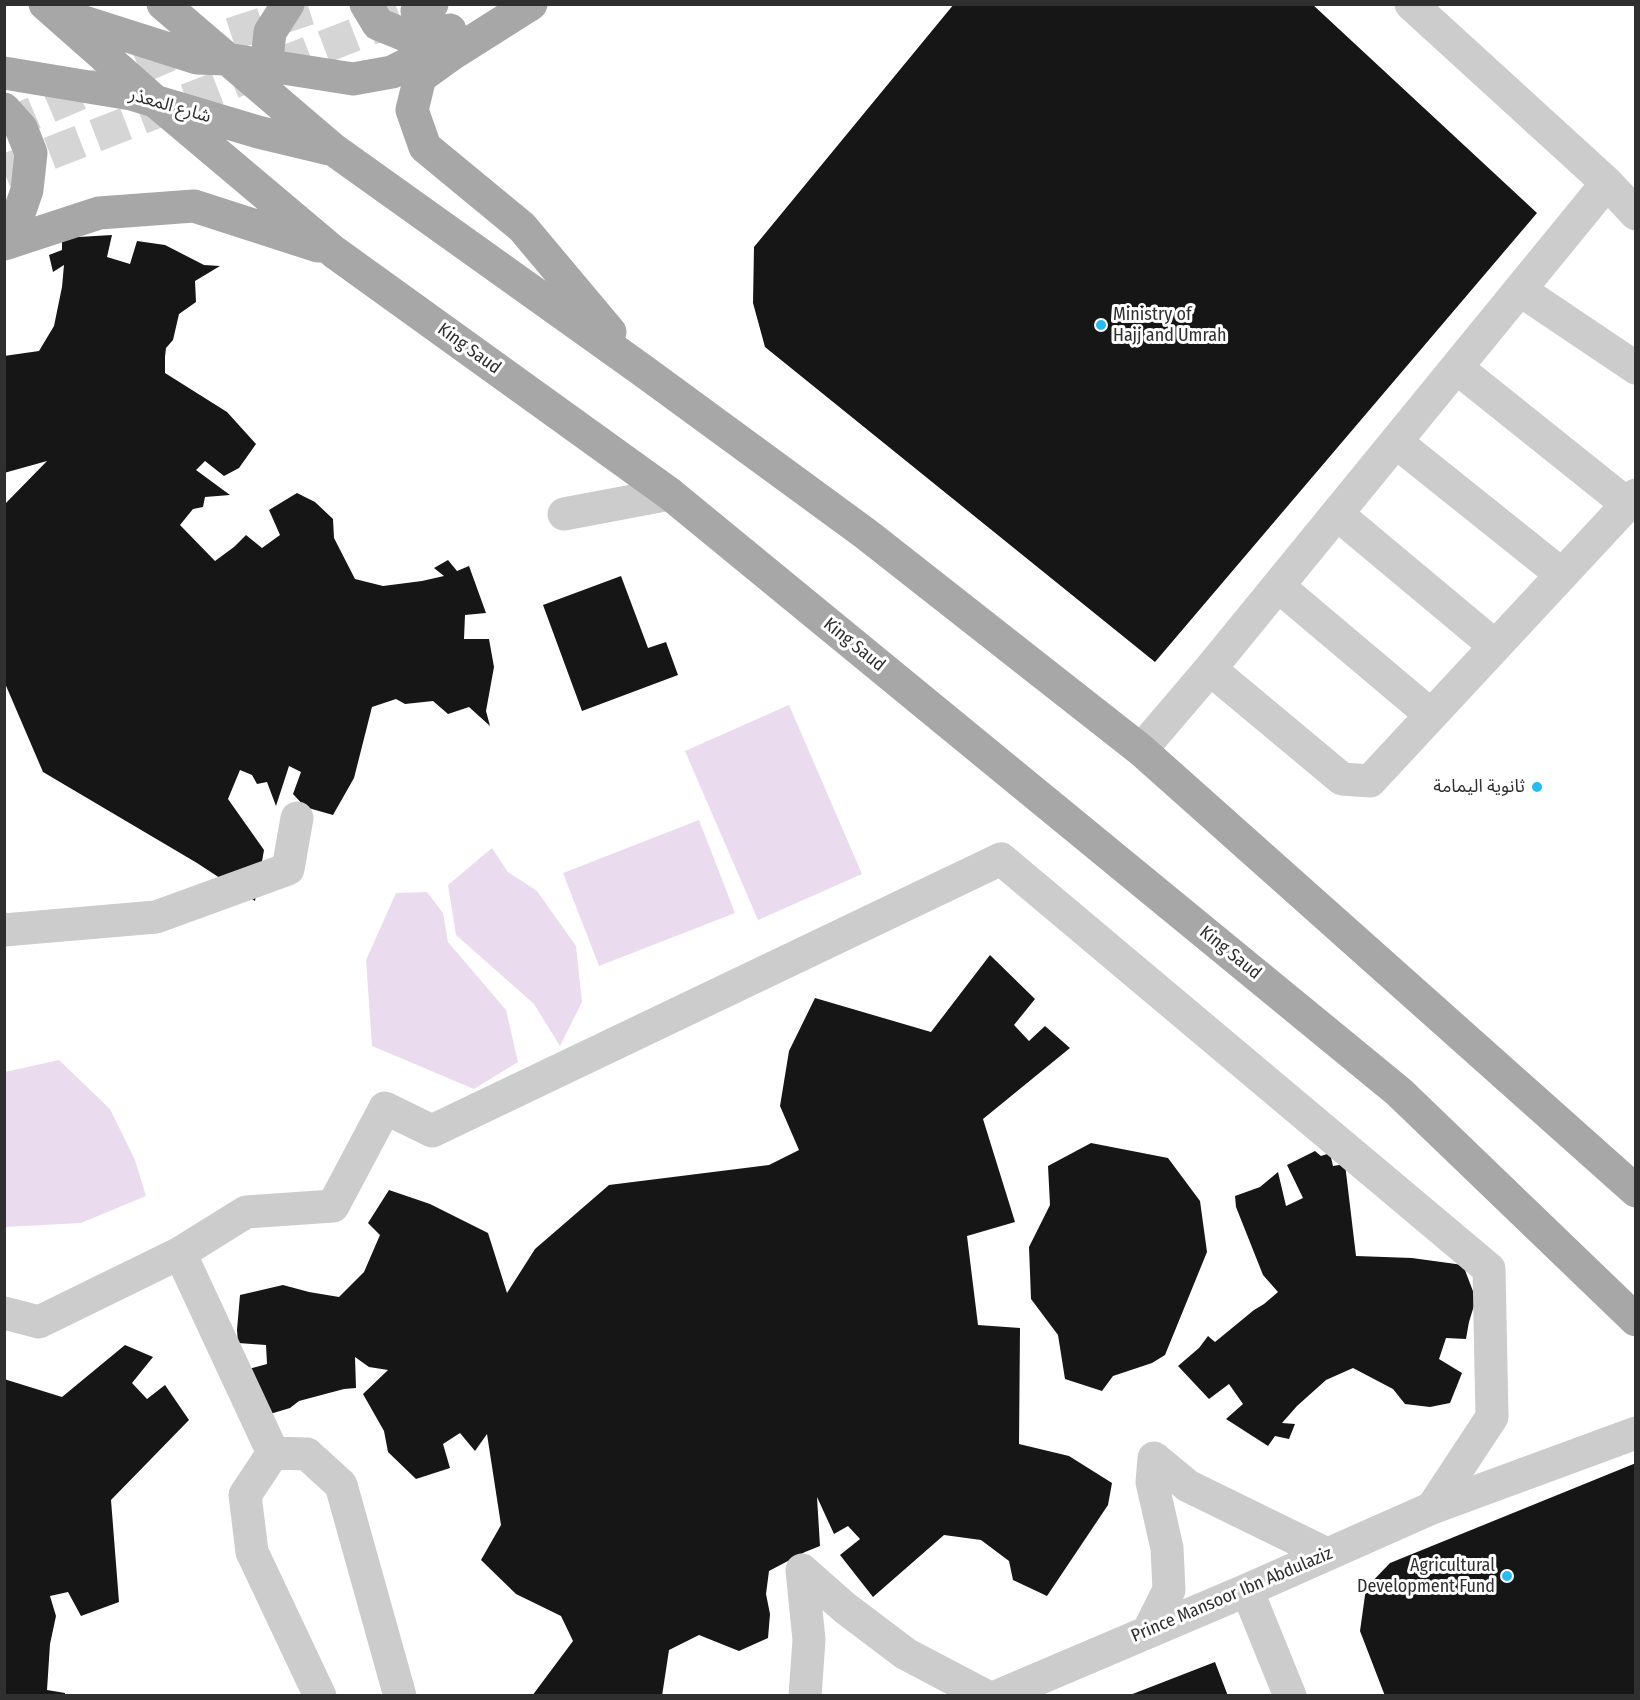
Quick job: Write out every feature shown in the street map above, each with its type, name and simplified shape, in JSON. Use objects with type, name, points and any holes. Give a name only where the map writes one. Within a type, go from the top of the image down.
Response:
[{"type":"main road","points":[[163,4],[226,59],[265,78],[334,150],[642,370],[866,534],[1141,750],[1635,1191]]},
{"type":"main road","points":[[288,4],[270,32],[255,156],[334,252]]},
{"type":"main road","points":[[366,4],[378,24],[417,40],[485,18],[518,4]]},
{"type":"main road","points":[[265,78],[353,79],[392,72],[525,4]]},
{"type":"main road","points":[[531,4],[420,77],[412,110],[425,147],[522,227],[642,370]]},
{"type":"main road","points":[[49,8],[197,58],[226,59]]},
{"type":"main road","name":"King Saud","points":[[49,8],[156,102],[334,252],[670,494],[1399,1092],[1635,1320]]},
{"type":"main road","name":"شارع المعذر","points":[[4,73],[131,94],[258,132],[334,150]]},
{"type":"main road","points":[[4,109],[21,128],[31,153],[27,190],[16,222],[4,226]]},
{"type":"main road","points":[[4,244],[99,213],[194,206],[334,252]]},
{"type":"street","points":[[1411,4],[1607,183],[1635,214]]},
{"type":"street","points":[[1141,750],[1210,669],[1607,183]]},
{"type":"street","points":[[1520,290],[1635,368]]},
{"type":"street","points":[[1210,669],[1342,779],[1370,781],[1631,499],[1457,368]]},
{"type":"street","points":[[1396,442],[1561,574]]},
{"type":"street","points":[[564,514],[670,494]]},
{"type":"street","points":[[1337,514],[1495,646]]},
{"type":"street","points":[[1278,586],[1431,715]]},
{"type":"street","points":[[4,930],[156,917],[288,868],[297,818]]},
{"type":"street","points":[[4,1314],[39,1322],[180,1253],[246,1212],[333,1206],[385,1108],[432,1131],[1001,859],[1489,1269],[1492,1417],[1432,1508]]},
{"type":"street","points":[[180,1253],[273,1453]]},
{"type":"street","name":"Prince Mansoor Ibn Abdulaziz","points":[[998,1695],[1247,1590],[1432,1508],[1635,1433]]},
{"type":"street","points":[[273,1453],[245,1495],[252,1552],[320,1695]]},
{"type":"street","points":[[273,1453],[307,1454],[341,1485],[400,1695]]},
{"type":"street","points":[[1148,1632],[1169,1590],[1167,1548],[1152,1482],[1154,1458],[1188,1485],[1327,1554]]},
{"type":"street","points":[[805,1695],[809,1640],[802,1570],[845,1608],[906,1654],[986,1695]]},
{"type":"street","points":[[1247,1590],[1290,1695]]},
{"type":"shaded area","points":[[789,705],[862,874],[758,920],[685,751]]},
{"type":"shaded area","points":[[699,820],[735,913],[599,966],[563,873]]},
{"type":"shaded area","points":[[492,848],[508,872],[537,891],[576,946],[582,1002],[560,1046],[534,1004],[456,935],[448,885]]},
{"type":"shaded area","points":[[427,892],[443,913],[448,942],[506,1010],[518,1062],[474,1089],[372,1046],[366,960],[396,893]]},
{"type":"shaded area","points":[[59,1060],[110,1109],[135,1160],[146,1196],[81,1223],[5,1227],[5,1072]]},
{"type":"building","name":"Ministry of Hajj and Umrah","points":[[954,4],[1312,4],[1537,213],[1155,662],[765,347],[753,303],[754,247]]},
{"type":"building","points":[[112,235],[107,257],[130,264],[137,241],[165,245],[204,265],[220,266],[195,281],[196,302],[179,314],[173,340],[166,348],[165,357],[165,373],[227,412],[256,444],[239,468],[224,476],[205,461],[196,470],[230,495],[205,497],[203,507],[193,509],[180,525],[215,561],[246,535],[262,548],[280,535],[269,510],[297,493],[315,502],[333,519],[334,538],[355,579],[383,586],[422,581],[444,576],[434,568],[448,560],[457,571],[469,566],[486,613],[465,615],[464,639],[489,639],[494,667],[486,711],[490,726],[469,707],[448,714],[433,701],[405,704],[396,699],[372,707],[354,778],[333,815],[305,807],[293,794],[301,772],[289,766],[276,806],[267,782],[257,784],[252,775],[240,770],[228,799],[264,850],[255,901],[197,863],[43,772],[4,681],[4,505],[47,461],[4,473],[4,356],[39,351],[54,326],[64,265],[53,272],[49,255],[62,250],[62,238]]},
{"type":"building","points":[[621,576],[648,648],[666,642],[678,675],[582,711],[543,605]]},
{"type":"building","points":[[990,955],[1035,999],[1014,1025],[1029,1041],[1045,1026],[1070,1048],[983,1119],[1015,1222],[967,1236],[978,1325],[1020,1328],[1019,1444],[1069,1456],[1112,1483],[1108,1505],[1047,1596],[1013,1580],[1009,1561],[981,1540],[944,1535],[873,1597],[840,1555],[860,1539],[848,1526],[834,1534],[817,1497],[820,1546],[769,1571],[766,1594],[770,1614],[768,1638],[739,1651],[699,1635],[669,1650],[662,1696],[532,1696],[573,1641],[561,1616],[516,1594],[481,1560],[501,1525],[487,1434],[475,1451],[460,1433],[443,1444],[450,1468],[416,1479],[388,1452],[384,1431],[363,1394],[388,1370],[369,1367],[355,1357],[356,1388],[299,1401],[290,1408],[270,1414],[245,1370],[267,1364],[266,1345],[238,1343],[240,1295],[283,1285],[339,1297],[364,1272],[380,1235],[368,1223],[389,1190],[430,1204],[488,1233],[507,1293],[535,1249],[609,1185],[769,1165],[799,1150],[780,1106],[789,1051],[815,998],[931,1032]]},
{"type":"building","points":[[1091,1143],[1168,1158],[1200,1201],[1207,1252],[1165,1355],[1152,1363],[1113,1376],[1102,1391],[1065,1379],[1058,1335],[1031,1299],[1029,1247],[1050,1205],[1048,1166]]},
{"type":"building","points":[[1315,1151],[1321,1156],[1330,1153],[1333,1166],[1345,1164],[1356,1256],[1412,1258],[1463,1265],[1476,1299],[1466,1339],[1446,1338],[1439,1359],[1462,1373],[1450,1403],[1430,1407],[1405,1404],[1393,1389],[1353,1368],[1326,1380],[1297,1406],[1282,1423],[1295,1424],[1289,1439],[1275,1436],[1268,1446],[1226,1419],[1243,1404],[1229,1384],[1209,1399],[1178,1366],[1199,1348],[1208,1336],[1215,1342],[1278,1292],[1263,1275],[1236,1207],[1235,1196],[1260,1187],[1278,1172],[1286,1206],[1303,1198],[1287,1165]]},
{"type":"building","points":[[125,1345],[153,1357],[132,1383],[147,1399],[165,1385],[189,1420],[111,1500],[119,1602],[81,1616],[68,1592],[50,1596],[56,1616],[50,1644],[47,1690],[65,1693],[65,1696],[4,1696],[4,1379],[62,1397]]},
{"type":"building","name":"Agricultural Development Fund","points":[[1636,1463],[1636,1696],[1385,1696],[1360,1631],[1366,1588],[1390,1563]]},
{"type":"building","points":[[1215,1662],[1228,1696],[1130,1696],[1130,1695]]},
{"type":"tunnel","points":[[4,126],[176,52],[323,4]]},
{"type":"tunnel","points":[[4,171],[406,15]]},
{"type":"place","name":"Ministry of Hajj and Umrah","points":[[1101,325]]},
{"type":"place","name":"ثانوية اليمامة","points":[[1537,787]]},
{"type":"place","name":"Agricultural Development Fund","points":[[1507,1576]]}]
